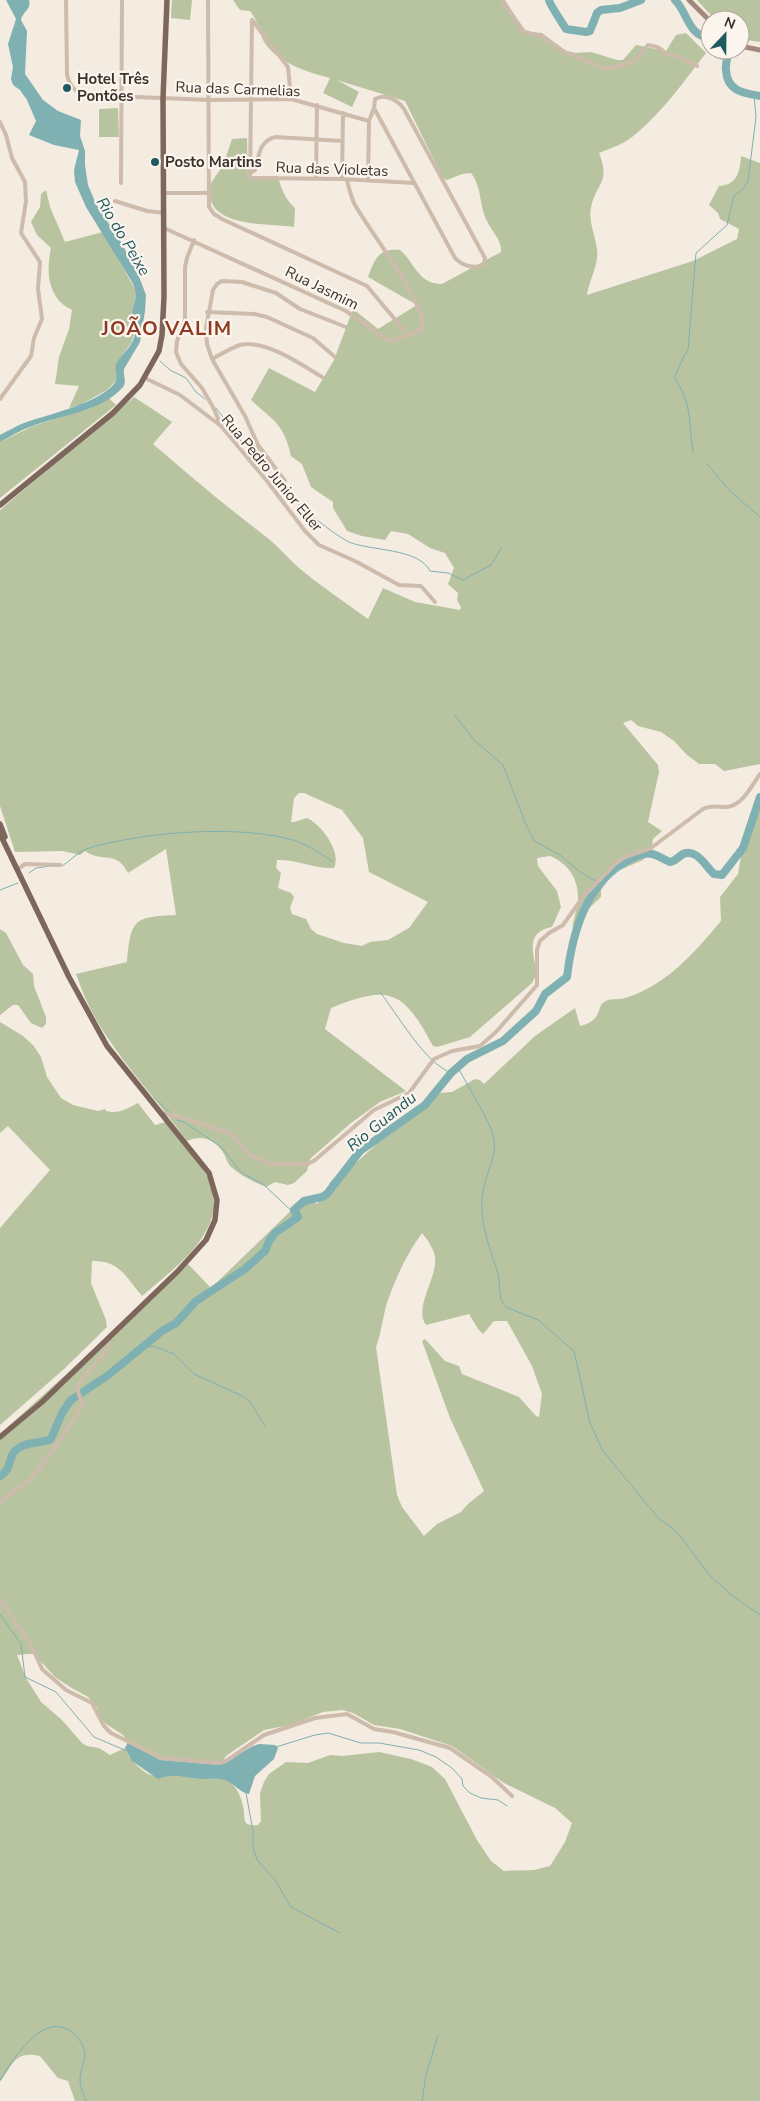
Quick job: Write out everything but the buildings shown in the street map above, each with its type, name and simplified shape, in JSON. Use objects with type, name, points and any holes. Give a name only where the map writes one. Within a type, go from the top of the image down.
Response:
[{"type":"main road","points":[[0,505],[103,423],[134,392],[145,378],[159,351],[162,335],[164,228],[163,98],[167,0]]},
{"type":"main road","points":[[0,824],[10,854]]},
{"type":"main road","points":[[0,834],[92,1021],[107,1046],[209,1173],[217,1200],[215,1220],[206,1240],[177,1272],[42,1402],[0,1437]]},
{"type":"street","name":"Rua das Carmelias","points":[[66,0],[67,75],[69,84],[79,92],[87,94],[210,100],[291,99],[369,120]]},
{"type":"street","points":[[121,183],[122,0]]},
{"type":"street","points":[[208,0],[210,100],[209,207],[214,214],[222,219],[366,286],[408,335],[418,331],[422,326],[416,304],[408,286],[355,204],[347,180]]},
{"type":"street","points":[[502,0],[524,32],[542,36],[556,47],[586,59],[598,67],[606,69],[629,62],[637,58],[648,45],[655,46],[662,49],[667,55],[678,56],[697,66]]},
{"type":"street","points":[[689,0],[700,11]]},
{"type":"street","points":[[250,173],[252,20],[288,67],[291,99]]},
{"type":"street","points":[[368,180],[369,120],[374,108],[374,99],[380,96],[395,100],[401,104],[485,258],[484,266],[469,266],[456,260],[374,108]]},
{"type":"street","points":[[316,178],[317,105]]},
{"type":"street","points":[[342,179],[343,113]]},
{"type":"street","points":[[0,122],[6,135],[12,158],[25,182],[26,201],[21,233],[40,262],[38,289],[42,319],[34,338],[31,356],[0,399]]},
{"type":"street","points":[[250,173],[255,170],[262,146],[268,139],[276,137],[342,141]]},
{"type":"street","name":"Rua das Violetas","points":[[250,173],[250,178],[316,178],[414,183]]},
{"type":"street","points":[[164,193],[209,193]]},
{"type":"street","points":[[116,201],[147,211],[164,212]]},
{"type":"street","name":"Rua Jasmim","points":[[164,228],[346,310],[385,339],[391,341],[408,335]]},
{"type":"street","points":[[194,240],[185,267],[185,320],[177,341],[176,352],[181,364],[202,388],[221,426]]},
{"type":"street","points":[[285,480],[258,445],[245,416],[212,359],[206,338],[207,312],[213,290],[222,281],[236,281],[276,293],[300,309],[346,327]]},
{"type":"street","points":[[207,312],[254,314],[268,317],[313,338],[335,356]]},
{"type":"street","points":[[212,359],[240,345],[262,346],[322,377]]},
{"type":"street","name":"Rua Pedro Junior Eller","points":[[145,378],[180,395],[221,426],[313,540],[325,548],[355,561],[383,578],[403,586],[421,586],[435,602]]},
{"type":"street","points":[[248,460],[256,453],[258,445]]},
{"type":"street","points":[[162,1113],[184,1118],[231,1134],[247,1152],[263,1161],[284,1165],[308,1164],[322,1155],[374,1110],[409,1092],[433,1060],[452,1051],[480,1046],[496,1032],[537,985],[537,950],[540,941],[564,925],[583,897],[616,863],[625,857],[651,848],[703,810],[734,804],[748,792],[760,774]]},
{"type":"street","points":[[18,869],[25,864],[60,865]]},
{"type":"street","points":[[0,1502],[29,1480],[48,1458],[79,1412],[82,1400],[78,1391],[79,1382],[106,1351],[109,1346],[108,1338]]},
{"type":"street","points":[[0,1600],[32,1647],[42,1669],[48,1676],[66,1690],[92,1703],[104,1726],[111,1732],[162,1758],[220,1763],[226,1761],[264,1735],[315,1718],[347,1714],[374,1729],[393,1732],[450,1748],[492,1778],[512,1796]]},
{"type":"green space","points":[[172,0],[192,0],[190,20],[171,18]]},
{"type":"green space","points":[[233,0],[505,0],[523,29],[542,33],[566,51],[576,53],[591,52],[617,60],[623,60],[636,45],[666,51],[676,35],[686,33],[700,47],[700,60],[647,124],[628,140],[599,153],[604,171],[593,199],[590,213],[597,256],[587,295],[693,261],[737,239],[739,229],[720,219],[718,213],[709,205],[719,186],[730,183],[736,177],[740,167],[741,156],[760,163],[760,764],[724,771],[715,764],[699,764],[661,732],[638,726],[631,720],[623,723],[658,765],[659,772],[648,822],[662,831],[653,839],[651,852],[643,860],[613,873],[601,890],[601,897],[585,912],[581,928],[573,937],[578,899],[577,885],[571,873],[562,863],[550,856],[537,858],[538,866],[557,891],[561,907],[552,927],[543,930],[534,939],[533,951],[537,973],[532,983],[470,1037],[437,1047],[433,1046],[413,1013],[403,1003],[393,997],[381,995],[368,996],[331,1008],[325,1029],[406,1091],[380,1102],[351,1123],[310,1159],[307,1171],[294,1183],[288,1185],[275,1182],[266,1187],[243,1176],[231,1167],[221,1149],[213,1142],[203,1138],[187,1141],[110,1042],[89,1006],[76,974],[127,962],[130,936],[137,923],[151,917],[176,915],[166,849],[128,873],[119,861],[98,857],[85,851],[80,855],[63,851],[15,852],[0,806],[0,510],[134,397],[172,422],[153,444],[269,540],[306,574],[368,619],[383,588],[415,602],[460,610],[461,607],[457,600],[458,593],[448,584],[454,568],[445,553],[430,548],[408,534],[391,531],[385,540],[347,531],[333,508],[333,502],[311,487],[302,464],[291,456],[285,437],[277,424],[251,400],[269,368],[315,392],[334,360],[353,309],[378,329],[417,305],[368,277],[375,260],[382,253],[400,250],[422,277],[428,281],[442,284],[501,252],[500,244],[484,215],[475,178],[471,173],[462,174],[447,180],[443,178],[405,101],[337,80],[359,92],[352,107],[323,93],[330,78],[292,65],[275,54],[263,40],[250,11],[240,10]],"holes":[[[299,793],[304,793],[342,810],[363,838],[369,872],[428,902],[409,928],[388,940],[370,942],[362,946],[344,943],[317,934],[311,929],[306,919],[292,914],[290,908],[294,897],[291,893],[278,888],[281,873],[276,868],[277,860],[327,868],[334,868],[336,862],[329,839],[313,821],[307,818],[291,822],[294,798]]]},
{"type":"green space","points":[[697,0],[760,0],[760,42],[750,40],[750,10],[706,10]]},
{"type":"green space","points":[[118,108],[119,137],[99,137],[99,109]]},
{"type":"green space","points":[[247,138],[248,177],[278,176],[284,194],[295,208],[294,227],[256,224],[228,217],[218,211],[211,201],[211,185],[223,164],[232,139]]},
{"type":"green space","points":[[46,190],[50,207],[65,242],[103,232],[136,291],[132,318],[135,332],[131,343],[117,363],[117,378],[115,382],[107,390],[80,405],[69,408],[79,386],[55,384],[59,357],[69,329],[72,310],[57,298],[53,291],[49,275],[51,248],[37,235],[31,222],[40,207],[41,194]]},
{"type":"green space","points":[[109,398],[116,405],[0,498],[0,442],[33,426],[90,408]]},
{"type":"green space","points":[[760,799],[760,2101],[75,2101],[68,2081],[58,2078],[40,2056],[31,2055],[25,2055],[15,2060],[0,2082],[0,1434],[188,1264],[211,1288],[304,1198],[317,1204],[326,1193],[330,1182],[357,1162],[396,1126],[418,1113],[438,1093],[452,1092],[475,1079],[480,1080],[484,1084],[535,1036],[575,1008],[580,1026],[593,1020],[606,1001],[623,999],[640,993],[667,977],[690,956],[721,921],[720,897],[738,874],[742,851],[750,838]],"holes":[[[422,1233],[432,1247],[435,1257],[433,1274],[422,1310],[426,1325],[469,1314],[483,1334],[494,1321],[507,1321],[532,1366],[542,1394],[539,1417],[519,1397],[462,1374],[459,1366],[445,1361],[425,1339],[422,1341],[450,1418],[484,1491],[461,1512],[437,1524],[424,1536],[402,1507],[397,1495],[376,1347],[392,1289],[399,1272]],[[34,1654],[55,1677],[88,1697],[97,1707],[99,1715],[106,1724],[123,1735],[128,1742],[160,1760],[220,1765],[226,1756],[264,1730],[290,1725],[323,1712],[342,1710],[353,1713],[374,1725],[400,1729],[452,1746],[504,1783],[555,1808],[572,1823],[565,1842],[550,1866],[534,1870],[504,1871],[491,1861],[477,1840],[445,1779],[432,1767],[411,1759],[379,1752],[343,1756],[330,1755],[308,1763],[286,1762],[269,1774],[264,1782],[260,1793],[261,1821],[258,1825],[248,1824],[245,1820],[239,1794],[234,1786],[224,1779],[197,1779],[181,1775],[151,1775],[135,1764],[125,1748],[110,1755],[99,1748],[82,1743],[62,1720],[41,1702],[26,1678],[17,1655]]]},
{"type":"green space","points":[[0,929],[6,933],[23,965],[33,974],[34,986],[46,1017],[46,1024],[42,1028],[31,1023],[18,1005],[13,1005],[0,1015]]},
{"type":"green space","points":[[0,1022],[23,1036],[33,1045],[41,1057],[47,1077],[61,1098],[73,1105],[98,1111],[105,1109],[111,1112],[126,1109],[138,1103],[155,1125],[166,1122],[202,1168],[212,1188],[214,1207],[209,1224],[200,1241],[172,1271],[142,1296],[121,1271],[109,1263],[92,1261],[91,1283],[107,1327],[64,1369],[0,1425],[0,1228],[50,1170],[8,1126],[0,1133]]},
{"type":"water","points":[[6,0],[29,0],[29,6],[21,20],[27,31],[25,74],[43,100],[58,111],[81,120],[80,136],[85,151],[88,185],[96,204],[121,242],[138,274],[146,295],[140,342],[124,369],[125,383],[123,387],[115,395],[94,407],[31,427],[0,442],[0,435],[15,427],[85,403],[114,384],[116,381],[117,362],[134,337],[132,312],[136,296],[132,282],[86,207],[75,182],[74,170],[79,150],[54,145],[29,135],[36,121],[27,100],[20,90],[13,85],[11,79],[13,67],[8,44],[16,19]]},
{"type":"water","points":[[128,1742],[160,1760],[220,1765],[259,1744],[275,1745],[278,1748],[274,1759],[255,1776],[249,1794],[222,1779],[169,1776],[158,1779],[132,1761],[125,1748]]},
{"type":"waterway","name":"Rio Guandu","points":[[549,0],[566,29],[586,32],[590,31],[597,13],[601,10],[620,8],[641,0]]},
{"type":"waterway","name":"Rio Guandu","points":[[675,0],[693,29],[700,34]]},
{"type":"waterway","name":"Rio Guandu","points":[[727,60],[727,77],[733,87],[742,92],[760,96]]},
{"type":"waterway","points":[[693,452],[687,405],[680,387],[674,378],[688,350],[696,253],[727,225],[734,196],[743,189],[748,181],[756,117],[754,95]]},
{"type":"waterway","points":[[160,361],[170,370],[186,378],[196,392],[205,399]]},
{"type":"waterway","points":[[216,408],[240,440],[254,450]]},
{"type":"waterway","points":[[258,456],[279,486],[320,522],[349,542],[405,554],[416,558],[430,571],[448,573],[463,580],[491,565],[502,547]]},
{"type":"waterway","points":[[707,464],[730,491],[760,517]]},
{"type":"waterway","points":[[455,715],[474,740],[503,765],[534,841],[560,855],[580,872],[596,881]]},
{"type":"waterway","name":"Rio Guandu","points":[[0,1476],[7,1470],[13,1453],[20,1447],[51,1439],[62,1413],[71,1400],[107,1376],[162,1331],[176,1323],[196,1301],[245,1269],[265,1251],[275,1233],[298,1217],[294,1210],[304,1201],[327,1194],[360,1151],[425,1105],[451,1073],[467,1059],[503,1041],[536,1011],[545,994],[567,977],[577,928],[584,911],[591,896],[601,882],[613,871],[630,859],[642,854],[654,855],[670,862],[688,853],[701,859],[714,874],[722,875],[743,848],[760,797]]},
{"type":"waterway","points":[[62,866],[81,852],[99,845],[156,835],[204,832],[251,833],[293,840],[319,852],[333,862]]},
{"type":"waterway","points":[[29,873],[36,868],[51,866]]},
{"type":"waterway","points":[[0,890],[18,883]]},
{"type":"waterway","points":[[380,992],[421,1049],[431,1059],[451,1073]]},
{"type":"waterway","points":[[458,1067],[483,1113],[494,1139],[494,1152],[483,1192],[482,1213],[483,1224],[499,1278],[500,1296],[503,1304],[538,1320],[574,1351],[590,1423],[603,1451],[659,1519],[681,1537],[710,1576],[733,1596],[760,1615]]},
{"type":"waterway","points":[[154,1097],[169,1112]]},
{"type":"waterway","points":[[177,1120],[184,1122],[220,1146],[242,1173],[263,1184],[298,1217]]},
{"type":"waterway","points":[[143,1348],[153,1346],[174,1354],[194,1374],[242,1396],[250,1402],[265,1426]]},
{"type":"waterway","points":[[0,1614],[21,1644],[25,1677],[56,1692],[94,1737],[127,1751]]},
{"type":"waterway","points":[[276,1747],[328,1733],[361,1743],[379,1743],[419,1750],[436,1757],[452,1768],[462,1779],[463,1786],[470,1793],[481,1798],[498,1800],[507,1806]]},
{"type":"waterway","points":[[246,1793],[253,1831],[253,1848],[257,1860],[275,1880],[291,1907],[340,1933]]},
{"type":"waterway","points":[[0,2080],[28,2042],[47,2028],[57,2026],[73,2032],[84,2049],[85,2057],[80,2079],[86,2101]]},
{"type":"waterway","points":[[422,2101],[426,2075],[438,2035]]},
{"type":"place","name":"Hotel Três Pontões","points":[[67,88]]},
{"type":"place","name":"Posto Martins","points":[[155,162]]},
{"type":"district","name":"JOÃO VALIM","points":[[167,328]]},
{"type":"water label","name":"Rio do Peixe","points":[[124,236]]}]
